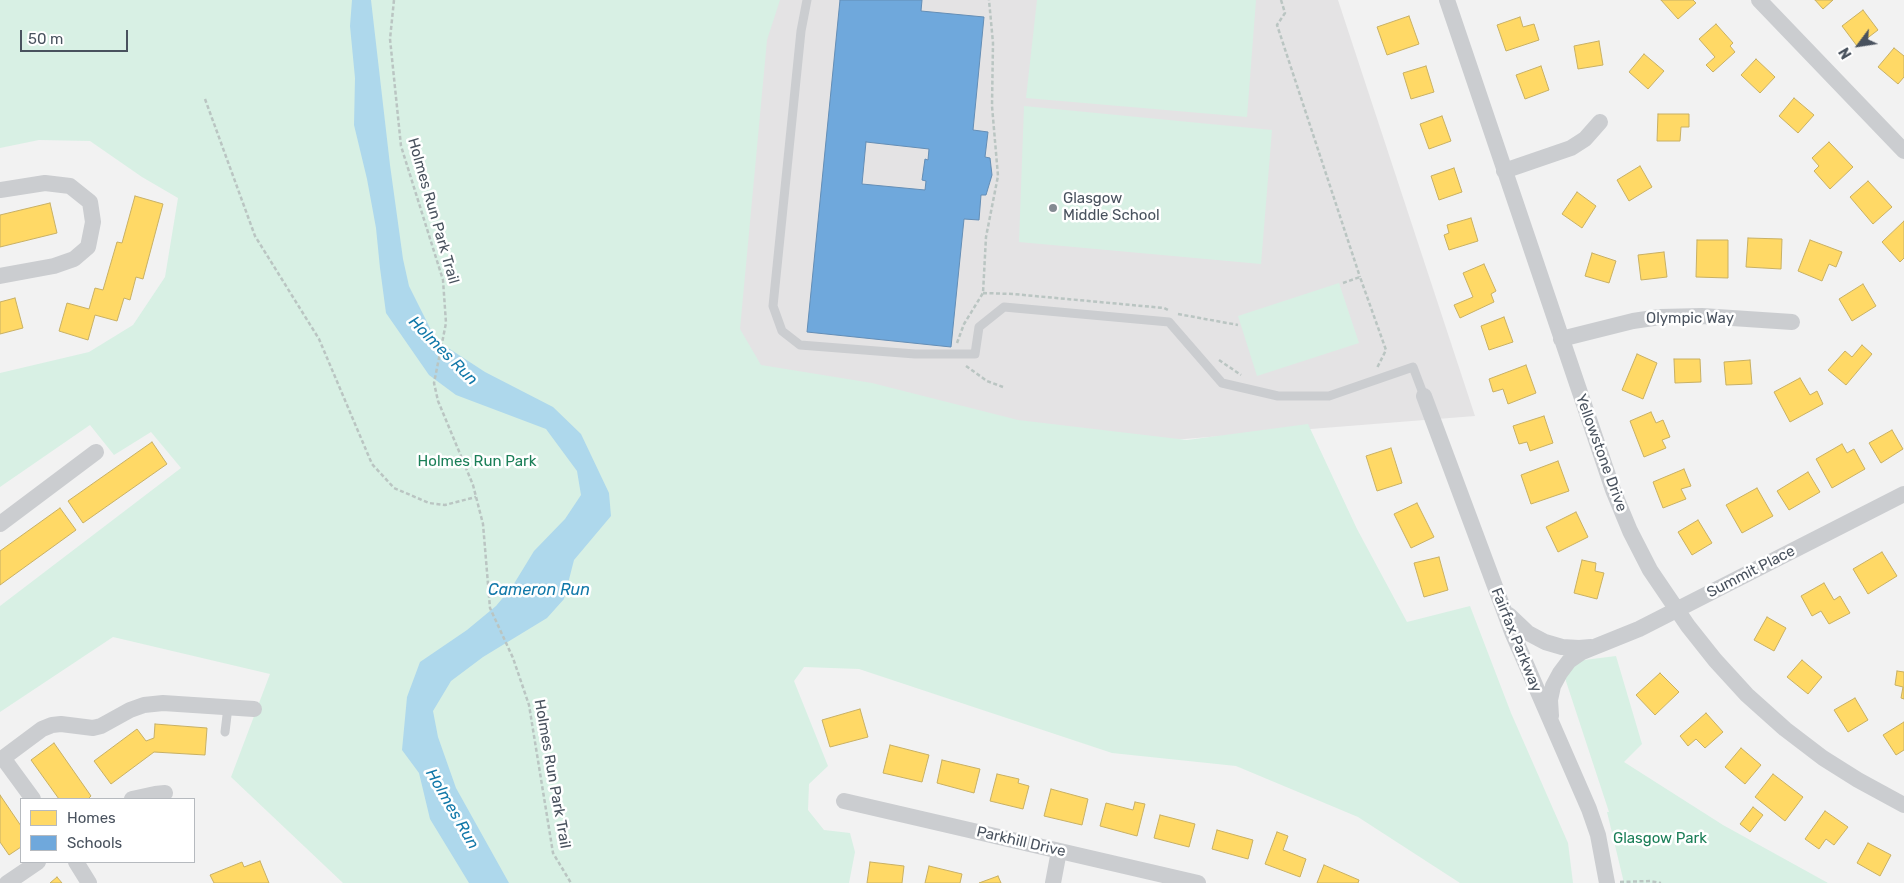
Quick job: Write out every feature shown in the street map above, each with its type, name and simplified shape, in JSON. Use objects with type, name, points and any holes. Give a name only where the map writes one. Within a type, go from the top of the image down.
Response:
[{"type":"street","name":"Yellowstone Drive","points":[[1446,0],[1613,490],[1630,531],[1650,570],[1676,611],[1715,660],[1747,695],[1823,758],[1904,805]]},
{"type":"street","points":[[1759,0],[1904,151]]},
{"type":"street","points":[[1504,171],[1571,148],[1585,139],[1600,122]]},
{"type":"street","points":[[0,190],[45,183],[70,186],[90,202],[93,222],[88,247],[74,259],[54,266],[0,276]]},
{"type":"street","name":"Olympic Way","points":[[1561,339],[1634,321],[1660,317],[1702,316],[1792,322]]},
{"type":"street","name":"Fairfax Parkway","points":[[1424,396],[1499,598],[1589,809],[1600,842],[1607,883]]},
{"type":"street","points":[[0,524],[96,452]]},
{"type":"street","name":"Summit Place","points":[[1553,728],[1550,700],[1553,686],[1560,672],[1575,657],[1676,611],[1904,494]]},
{"type":"street","name":"Summit Place","points":[[1499,598],[1515,622],[1528,633],[1545,642],[1562,647],[1596,646]]},
{"type":"street","points":[[32,798],[3,758],[52,725],[60,724],[84,728],[101,726],[130,710],[144,705],[172,703],[254,709]]},
{"type":"street","points":[[137,798],[165,793]]},
{"type":"street","name":"Parkhill Drive","points":[[844,801],[1198,883]]},
{"type":"street","points":[[1053,883],[1060,851]]},
{"type":"street","points":[[8,883],[37,863]]},
{"type":"street","points":[[77,863],[89,883]]},
{"type":"lane","points":[[807,0],[801,31],[773,306],[782,331],[800,345],[915,354],[974,354],[979,326],[1004,306],[1168,322],[1222,382],[1278,396],[1329,396],[1413,367],[1424,396]]},
{"type":"lane","points":[[224,732],[228,707]]},
{"type":"path","name":"Holmes Run Park Trail","points":[[394,0],[390,39],[401,146],[443,280],[446,323],[434,383],[438,401],[473,485],[484,524],[490,608],[513,658],[529,705],[553,852],[571,883]]},
{"type":"path","points":[[957,344],[964,324],[983,293],[986,237],[998,176],[992,106],[993,43],[989,0]]},
{"type":"path","points":[[1281,0],[1285,13],[1277,25],[1386,350],[1376,371]]},
{"type":"path","points":[[205,99],[255,236],[319,339],[372,464],[394,488],[429,503],[445,505],[476,497]]},
{"type":"path","points":[[1343,283],[1360,277]]},
{"type":"path","points":[[983,293],[1164,308],[1181,315],[1238,325]]},
{"type":"path","points":[[1181,315],[1186,323]]},
{"type":"path","points":[[1213,355],[1225,366],[1246,377]]},
{"type":"path","points":[[962,365],[987,381],[1002,387]]},
{"type":"path","points":[[1616,883],[1650,881],[1661,883]]},
{"type":"shaded area","name":"Glasgow Middle School","points":[[695,0],[1338,0],[1475,416],[957,457],[704,426]]},
{"type":"green space","name":"Holmes Run Park","points":[[0,0],[780,0],[767,40],[740,329],[761,365],[872,383],[1018,420],[1187,440],[1308,424],[1357,529],[1407,622],[1470,606],[1511,713],[1568,843],[1573,883],[1460,883],[1358,817],[1236,766],[1112,753],[859,669],[804,667],[794,681],[828,766],[809,784],[808,810],[824,830],[850,833],[855,852],[849,883],[343,883],[231,777],[270,674],[113,637],[0,712],[0,606],[181,468],[151,432],[114,455],[90,425],[0,487],[0,373],[89,352],[133,325],[165,277],[178,198],[142,177],[90,141],[39,140],[0,148]]},
{"type":"green space","points":[[1037,0],[1256,0],[1247,117],[1026,98]]},
{"type":"green space","points":[[1024,106],[1272,130],[1261,264],[1019,242]]},
{"type":"green space","points":[[1339,283],[1359,343],[1257,376],[1238,316]]},
{"type":"green space","name":"Glasgow Park","points":[[1616,656],[1642,744],[1624,762],[1723,825],[1828,883],[1624,883],[1607,812],[1609,812],[1560,663]]},
{"type":"water","name":"Cameron Run","points":[[352,0],[371,0],[403,259],[409,286],[436,340],[485,372],[553,407],[581,434],[609,493],[611,516],[574,560],[564,599],[547,618],[483,657],[451,681],[433,711],[438,737],[456,788],[509,883],[469,883],[430,819],[419,773],[402,750],[407,697],[420,662],[467,630],[496,606],[512,587],[534,551],[565,519],[581,495],[577,471],[546,429],[456,395],[429,375],[386,313],[376,228],[354,125],[355,78],[350,26]]},
{"type":"building: Homes","points":[[1661,0],[1693,0],[1696,3],[1678,19]]},
{"type":"building: Homes","points":[[1815,0],[1833,0],[1823,9]]},
{"type":"building: Homes","points":[[1863,10],[1878,30],[1857,46],[1842,26]]},
{"type":"building: Homes","points":[[1409,16],[1419,44],[1387,55],[1377,27]]},
{"type":"building: Homes","points":[[1520,17],[1523,27],[1534,24],[1539,40],[1506,51],[1497,25]]},
{"type":"building: Homes","points":[[1716,24],[1733,43],[1730,46],[1735,52],[1713,72],[1706,65],[1715,57],[1699,39]]},
{"type":"building: Homes","points":[[1599,41],[1603,65],[1578,69],[1574,46]]},
{"type":"building: Homes","points":[[1894,48],[1904,56],[1904,77],[1898,84],[1878,67]]},
{"type":"building: Homes","points":[[1644,54],[1664,71],[1648,89],[1629,72]]},
{"type":"building: Homes","points":[[1756,59],[1775,77],[1760,93],[1741,75]]},
{"type":"building: Homes","points":[[1426,66],[1434,92],[1411,99],[1403,73]]},
{"type":"building: Homes","points":[[1541,66],[1549,90],[1525,99],[1516,75]]},
{"type":"building: Homes","points":[[1794,98],[1814,115],[1798,133],[1779,116]]},
{"type":"building: Homes","points":[[1658,114],[1689,114],[1689,127],[1681,127],[1680,141],[1657,141]]},
{"type":"building: Homes","points":[[1442,116],[1451,141],[1429,149],[1420,124]]},
{"type":"building: Homes","points":[[1829,142],[1853,167],[1830,189],[1814,171],[1819,166],[1812,158]]},
{"type":"building: Homes","points":[[1640,166],[1652,187],[1629,201],[1617,180]]},
{"type":"building: Homes","points":[[1454,168],[1462,192],[1439,200],[1431,176]]},
{"type":"building: Homes","points":[[1868,181],[1892,207],[1873,224],[1850,197]]},
{"type":"building: Homes","points":[[1577,192],[1596,206],[1582,228],[1562,214]]},
{"type":"building: Homes","points":[[135,196],[163,204],[143,279],[136,277],[130,300],[124,298],[117,321],[95,315],[88,340],[59,331],[67,303],[89,309],[95,288],[103,290],[117,242],[122,243]]},
{"type":"building: Homes","points":[[50,203],[57,233],[0,247],[0,215]]},
{"type":"building: Homes","points":[[1471,218],[1478,241],[1449,250],[1444,235],[1449,233],[1447,225]]},
{"type":"building: Homes","points":[[1904,221],[1904,258],[1900,262],[1882,242]]},
{"type":"building: Homes","points":[[1748,238],[1782,239],[1781,269],[1746,267]]},
{"type":"building: Homes","points":[[1697,240],[1728,240],[1728,278],[1696,277]]},
{"type":"building: Homes","points":[[1810,240],[1842,252],[1836,267],[1829,264],[1822,281],[1798,271]]},
{"type":"building: Homes","points":[[1664,252],[1667,277],[1641,280],[1638,255]]},
{"type":"building: Homes","points":[[1592,253],[1616,261],[1609,283],[1585,276]]},
{"type":"building: Homes","points":[[1484,264],[1496,291],[1491,294],[1494,302],[1460,318],[1454,305],[1473,297],[1463,273]]},
{"type":"building: Homes","points":[[1863,284],[1876,306],[1852,321],[1839,299]]},
{"type":"building: Homes","points":[[15,298],[23,328],[0,334],[0,302]]},
{"type":"building: Homes","points":[[1504,317],[1513,342],[1489,350],[1481,326]]},
{"type":"building: Homes","points":[[1862,345],[1872,354],[1846,385],[1828,370],[1845,351],[1852,357]]},
{"type":"building: Homes","points":[[1637,354],[1657,363],[1643,399],[1622,390]]},
{"type":"building: Homes","points":[[1674,359],[1700,359],[1701,382],[1675,383]]},
{"type":"building: Homes","points":[[1750,360],[1752,384],[1726,385],[1724,362]]},
{"type":"building: Homes","points":[[1526,365],[1536,393],[1508,404],[1503,389],[1493,392],[1489,379]]},
{"type":"building: Homes","points":[[1800,378],[1810,395],[1817,391],[1823,404],[1790,422],[1774,392]]},
{"type":"building: Homes","points":[[1651,412],[1656,423],[1663,420],[1670,437],[1662,440],[1666,448],[1644,457],[1630,421]]},
{"type":"building: Homes","points":[[1544,416],[1553,443],[1530,451],[1527,442],[1519,444],[1513,426]]},
{"type":"building: Homes","points":[[1892,430],[1903,449],[1881,463],[1869,443]]},
{"type":"building: Homes","points":[[152,442],[167,464],[83,523],[68,501]]},
{"type":"building: Homes","points":[[1842,444],[1847,453],[1854,449],[1865,469],[1832,488],[1816,459]]},
{"type":"building: Homes","points":[[1391,448],[1402,483],[1377,491],[1366,456]]},
{"type":"building: Homes","points":[[1558,461],[1569,491],[1531,504],[1521,475]]},
{"type":"building: Homes","points":[[1684,469],[1691,486],[1681,489],[1686,499],[1663,508],[1653,482]]},
{"type":"building: Homes","points":[[1808,472],[1820,492],[1789,510],[1777,491]]},
{"type":"building: Homes","points":[[1757,488],[1773,516],[1742,533],[1726,505]]},
{"type":"building: Homes","points":[[1417,503],[1434,537],[1411,548],[1394,514]]},
{"type":"building: Homes","points":[[60,508],[76,530],[0,585],[0,551]]},
{"type":"building: Homes","points":[[1576,512],[1588,537],[1558,552],[1546,527]]},
{"type":"building: Homes","points":[[1698,520],[1712,543],[1692,555],[1678,532]]},
{"type":"building: Homes","points":[[1882,552],[1897,576],[1868,594],[1853,569]]},
{"type":"building: Homes","points":[[1439,557],[1448,590],[1424,597],[1414,563]]},
{"type":"building: Homes","points":[[1582,560],[1596,563],[1595,571],[1604,573],[1597,599],[1574,593]]},
{"type":"building: Homes","points":[[1824,583],[1834,600],[1840,596],[1850,613],[1829,624],[1821,611],[1812,616],[1801,596]]},
{"type":"building: Homes","points":[[1767,617],[1786,628],[1774,651],[1754,640]]},
{"type":"building: Homes","points":[[1802,660],[1822,677],[1808,694],[1787,677]]},
{"type":"building: Homes","points":[[1897,671],[1904,672],[1904,699],[1901,698],[1903,687],[1895,685]]},
{"type":"building: Homes","points":[[1660,673],[1679,692],[1655,715],[1636,695]]},
{"type":"building: Homes","points":[[1855,698],[1868,720],[1848,732],[1834,710]]},
{"type":"building: Homes","points":[[860,709],[868,737],[830,747],[822,720]]},
{"type":"building: Homes","points":[[1706,713],[1723,732],[1705,748],[1696,739],[1688,746],[1680,736]]},
{"type":"building: Homes","points":[[1904,722],[1904,750],[1896,755],[1883,735]]},
{"type":"building: Homes","points":[[155,724],[207,728],[205,755],[154,752],[111,784],[94,761],[137,729],[146,741],[154,738]]},
{"type":"building: Homes","points":[[54,743],[91,796],[89,798],[58,798],[31,760]]},
{"type":"building: Homes","points":[[890,745],[929,755],[922,782],[883,773]]},
{"type":"building: Homes","points":[[1741,748],[1761,765],[1745,784],[1725,767]]},
{"type":"building: Homes","points":[[942,760],[980,769],[974,793],[937,783]]},
{"type":"building: Homes","points":[[997,774],[1019,779],[1018,783],[1029,786],[1023,809],[990,801]]},
{"type":"building: Homes","points":[[1773,774],[1803,797],[1785,821],[1755,797]]},
{"type":"building: Homes","points":[[1051,789],[1088,799],[1082,825],[1044,816]]},
{"type":"building: Homes","points":[[0,795],[20,825],[20,848],[9,855],[0,842]]},
{"type":"building: Homes","points":[[1135,802],[1145,804],[1137,836],[1100,826],[1106,803],[1133,810]]},
{"type":"building: Homes","points":[[1753,807],[1763,815],[1750,832],[1740,824]]},
{"type":"building: Homes","points":[[1825,811],[1848,827],[1834,845],[1826,839],[1819,849],[1805,839]]},
{"type":"building: Homes","points":[[1160,815],[1195,824],[1189,847],[1154,838]]},
{"type":"building: Homes","points":[[1217,830],[1253,840],[1248,859],[1212,849]]},
{"type":"building: Homes","points":[[1277,832],[1288,836],[1283,850],[1306,859],[1300,877],[1265,864]]},
{"type":"building: Homes","points":[[1868,843],[1891,855],[1880,876],[1857,863]]},
{"type":"building: Homes","points":[[260,861],[269,883],[214,883],[210,875],[242,862],[244,867]]},
{"type":"building: Homes","points":[[870,862],[904,866],[902,883],[867,883]]},
{"type":"building: Homes","points":[[1324,865],[1359,880],[1358,883],[1317,883]]},
{"type":"building: Homes","points":[[929,866],[962,874],[960,883],[925,883]]},
{"type":"building: Homes","points":[[998,876],[1001,883],[979,883]]},
{"type":"building: Homes","points":[[57,877],[62,883],[50,883]]},
{"type":"building: Schools","points":[[840,0],[922,0],[921,11],[984,17],[973,130],[988,132],[985,157],[990,158],[992,175],[986,195],[981,195],[979,220],[964,219],[951,347],[807,332]],"holes":[[[866,142],[929,149],[928,160],[925,159],[922,180],[926,181],[925,190],[862,184]]]},
{"type":"place","name":"Glasgow Middle School","points":[[1053,208]]},
{"type":"water label","name":"Holmes Run","points":[[443,351]]},
{"type":"water label","name":"Holmes Run","points":[[452,809]]}]
